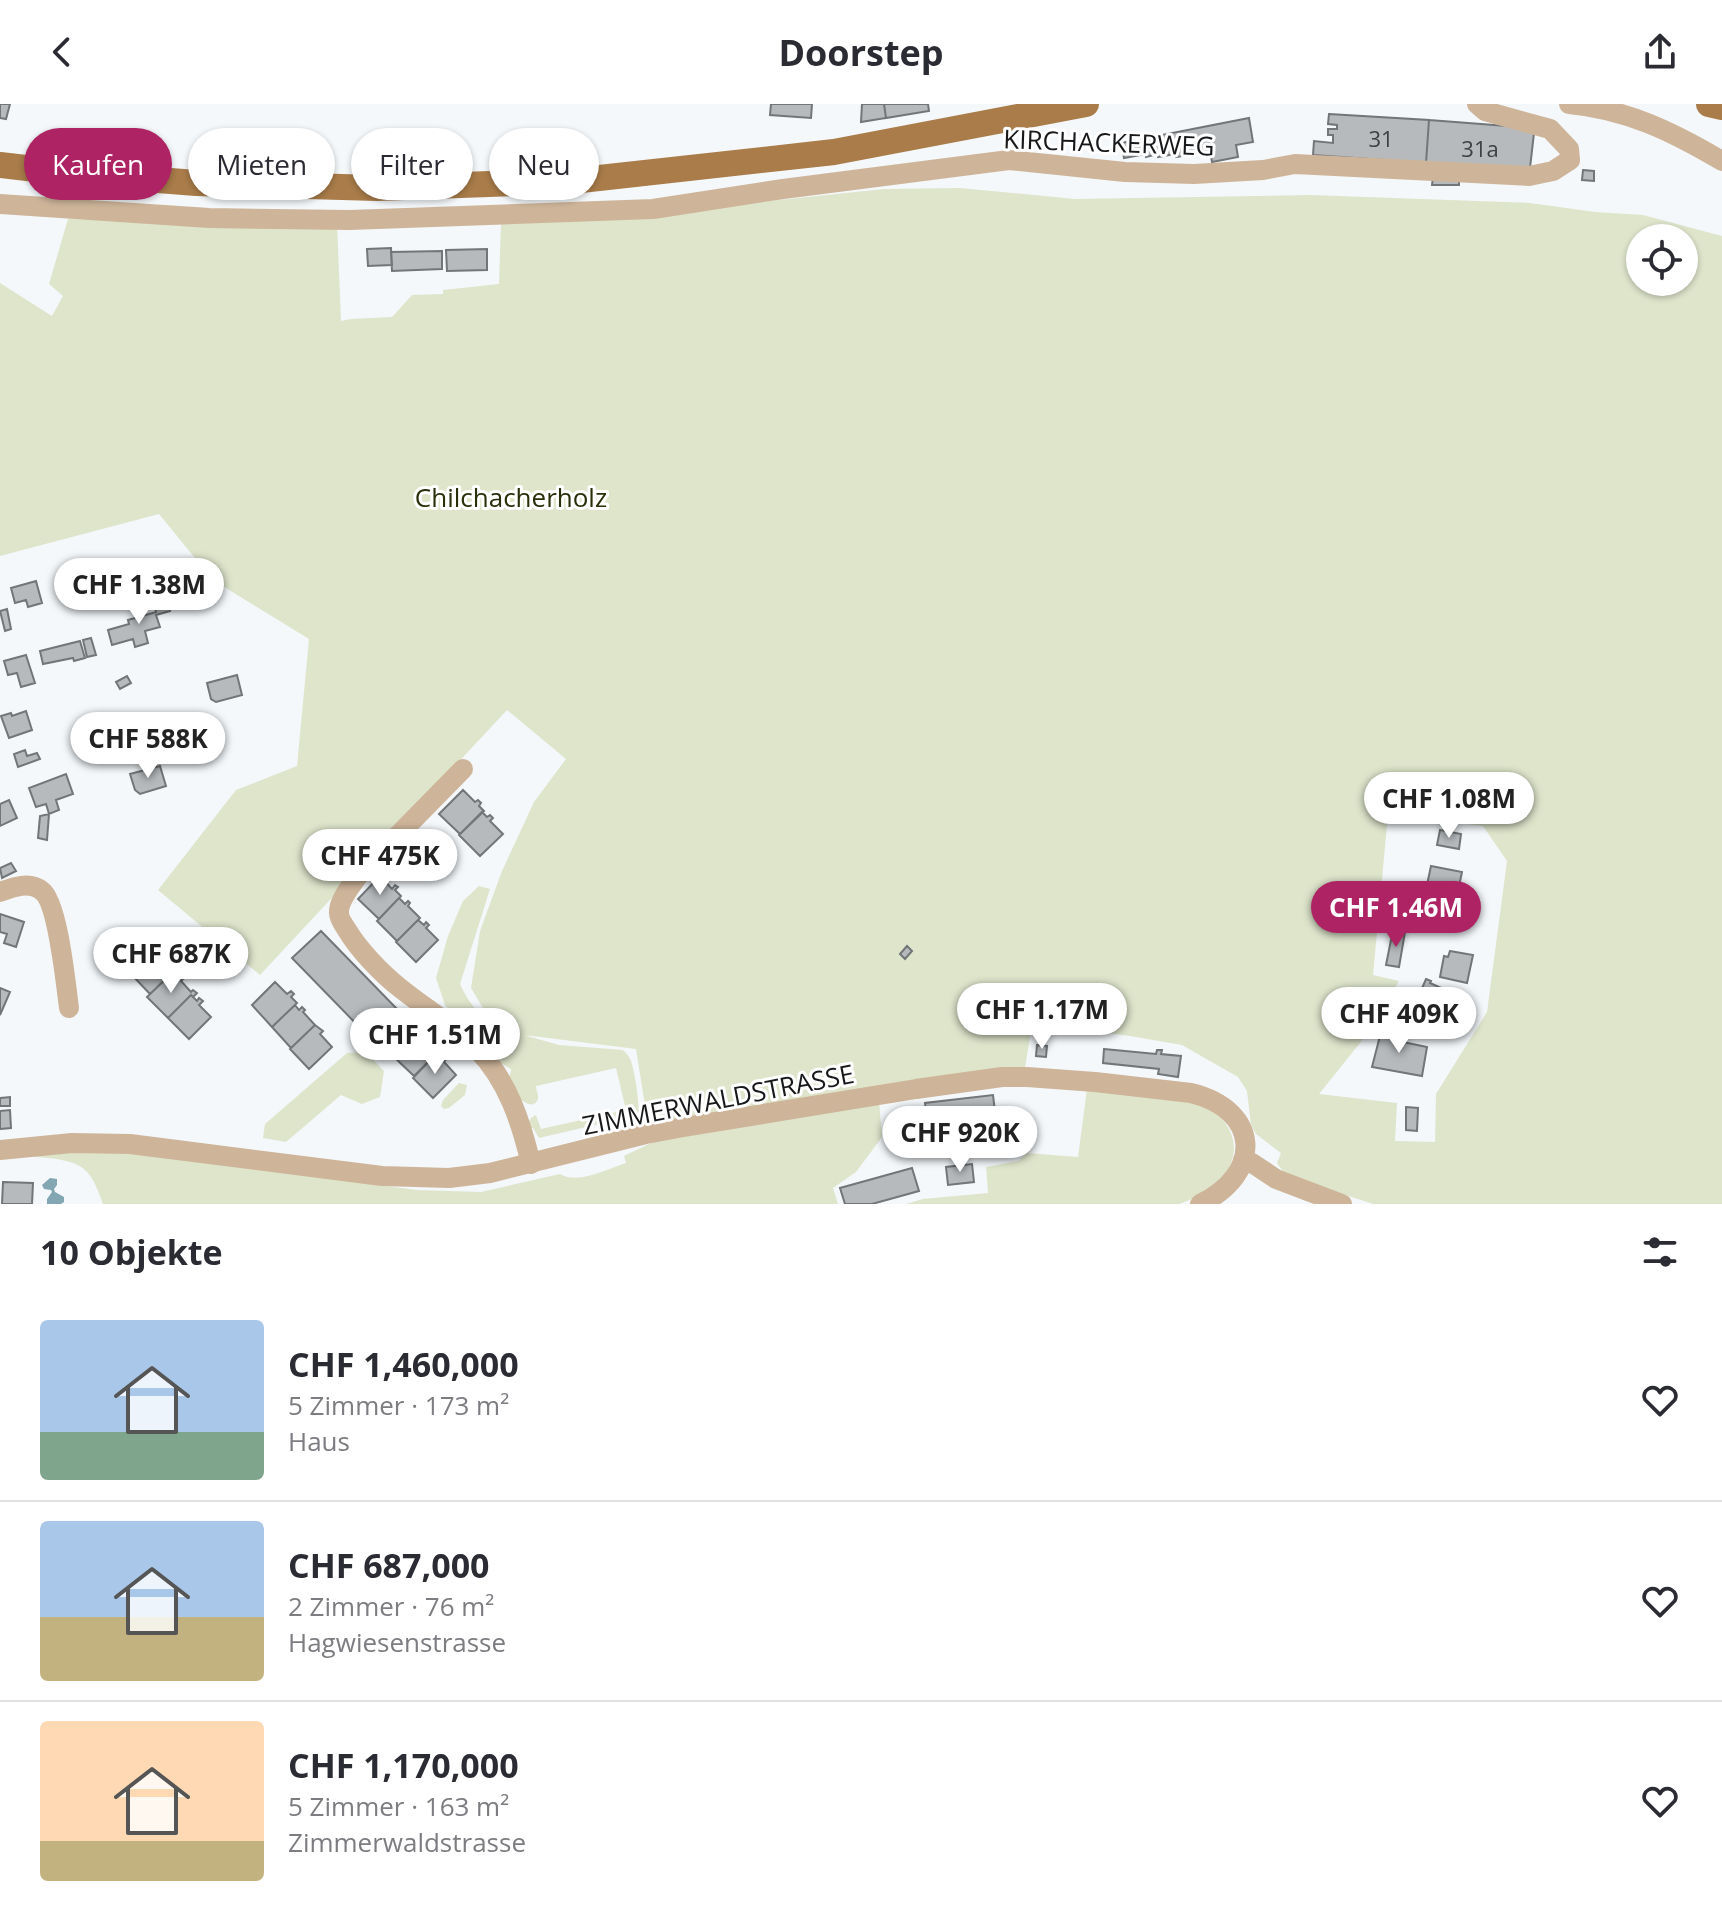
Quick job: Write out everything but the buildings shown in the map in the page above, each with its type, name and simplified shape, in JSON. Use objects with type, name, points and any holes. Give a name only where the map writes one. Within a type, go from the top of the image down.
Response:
[{"type":"main road","points":[[0,165],[196,183],[377,188],[572,181],[834,152],[1086,104]]},
{"type":"main road","points":[[1709,104],[1722,107]]},
{"type":"street","name":"KIRCHACKERWEG","points":[[0,204],[209,218],[350,220],[653,209],[1009,160],[1152,173],[1249,171],[1295,164],[1529,176],[1553,171],[1570,160],[1569,149],[1550,129],[1485,111],[1477,104]]},
{"type":"street","points":[[1569,104],[1620,112],[1654,124],[1722,161]]},
{"type":"street","points":[[463,769],[358,876],[338,913],[355,943],[398,987],[443,1019],[477,1049],[494,1071],[514,1104],[531,1164]]},
{"type":"street","points":[[0,892],[18,886],[32,886],[42,890],[49,899],[69,1008]]},
{"type":"street","name":"ZIMMERWALDSTRASSE","points":[[0,1150],[72,1143],[130,1144],[357,1173],[449,1178],[531,1164],[657,1132],[960,1082],[1027,1077],[1167,1090],[1206,1097],[1227,1108],[1241,1128],[1245,1148],[1243,1160]]},
{"type":"street","points":[[1200,1204],[1215,1197],[1236,1178],[1243,1160],[1276,1179],[1342,1204]]},
{"type":"green space","name":"Chilchacherholz","points":[[960,188],[1075,199],[1310,195],[1530,203],[1643,215],[1677,224],[1626,224],[1626,296],[1698,296],[1698,230],[1722,236],[1722,1204],[1373,1204],[1284,1173],[1277,1163],[1281,1153],[1256,1134],[1251,1125],[1247,1091],[1238,1077],[1182,1045],[1032,1023],[1025,1068],[878,1088],[882,1137],[856,1172],[833,1188],[838,1204],[103,1204],[91,1177],[79,1165],[49,1158],[10,1156],[91,1151],[145,1155],[417,1190],[481,1192],[560,1174],[576,1178],[593,1175],[626,1163],[624,1156],[651,1143],[636,1049],[524,1035],[559,1045],[623,1050],[631,1061],[636,1085],[638,1128],[606,1128],[603,1123],[539,1138],[533,1128],[528,1129],[529,1120],[536,1115],[541,1129],[626,1110],[616,1068],[536,1086],[538,1099],[535,1103],[526,1103],[510,1087],[511,1069],[501,1063],[445,1005],[436,978],[448,936],[463,901],[479,886],[490,889],[460,984],[483,1018],[499,1031],[517,1039],[518,1034],[486,1013],[471,988],[480,931],[502,871],[534,802],[566,759],[507,710],[260,975],[158,890],[236,790],[297,766],[309,639],[213,580],[159,514],[0,556],[0,283],[52,316],[63,296],[49,284],[68,219],[337,223],[341,321],[392,317],[412,295],[443,294],[443,290],[499,284],[501,224],[884,189]],"holes":[[[1388,815],[1483,826],[1507,861],[1487,1012],[1436,1094],[1435,1142],[1395,1141],[1397,1103],[1319,1094],[1360,1043],[1399,981],[1373,975]]]},
{"type":"green space","points":[[366,1052],[384,1071],[380,1097],[362,1104],[341,1095],[286,1142],[263,1138],[265,1124],[347,1053]]},
{"type":"green space","points":[[459,1083],[467,1085],[465,1095],[444,1109],[441,1106],[443,1100]]},
{"type":"green space","points":[[1087,1089],[1163,1096],[1193,1102],[1212,1110],[1228,1126],[1233,1141],[1233,1156],[1226,1173],[1205,1192],[1179,1204],[906,1204],[923,1199],[988,1193],[986,1167],[1018,1161],[1027,1153],[1078,1157]]},
{"type":"water","points":[[50,1178],[57,1179],[54,1189],[64,1197],[61,1204],[47,1204],[52,1192],[42,1185]]}]
